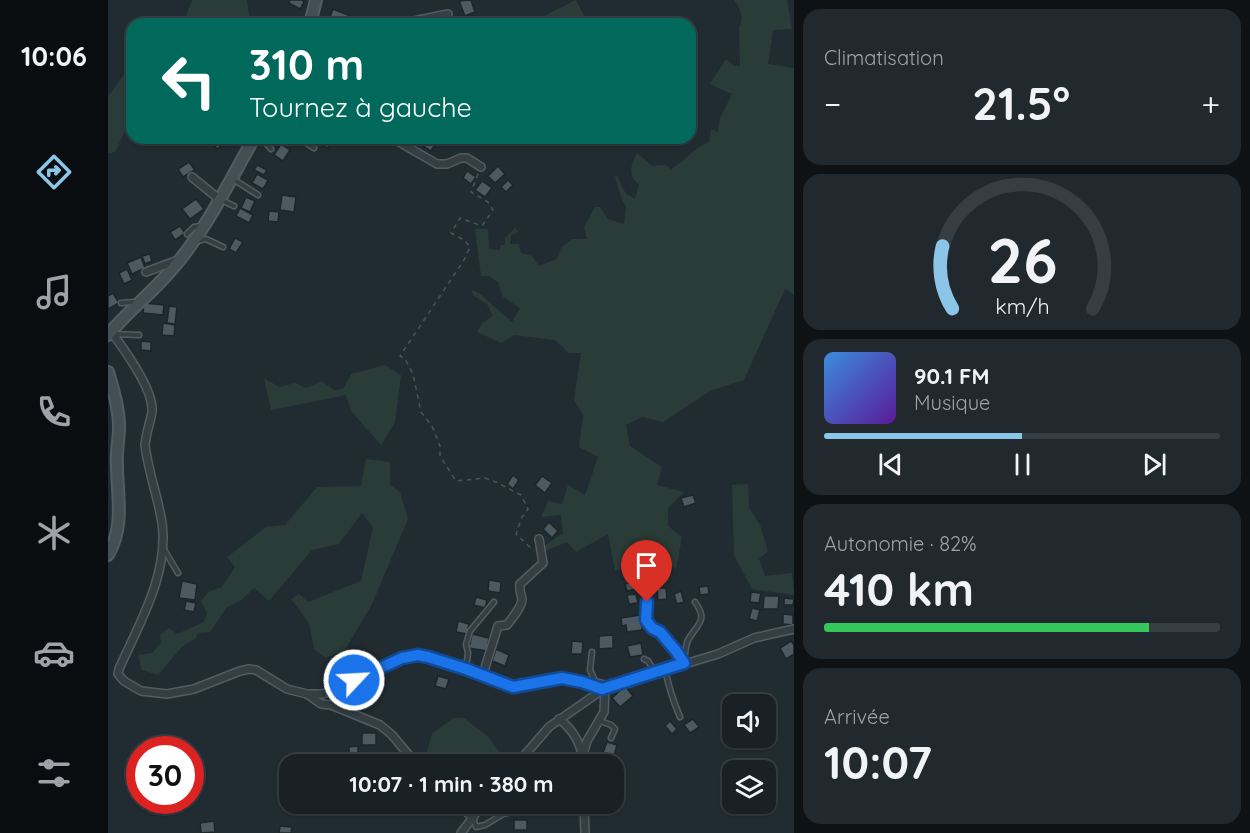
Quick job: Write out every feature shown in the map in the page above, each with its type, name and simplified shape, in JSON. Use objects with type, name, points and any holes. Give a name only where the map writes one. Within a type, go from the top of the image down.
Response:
[{"type":"street","points":[[312,18],[316,0]]},
{"type":"street","points":[[428,18],[448,14]]},
{"type":"street","points":[[251,144],[204,225],[190,238],[179,260],[111,333],[130,360],[151,401],[152,411],[146,433],[146,445],[162,522],[163,547],[152,593],[119,669],[120,678],[141,691],[167,694],[194,689],[249,669],[263,674],[287,689],[307,694],[323,694],[386,664],[418,655],[483,674],[513,687],[562,678],[606,687]]},
{"type":"street","points":[[402,144],[437,164],[447,164],[461,158],[468,159],[481,167]]},
{"type":"street","points":[[192,177],[219,199]]},
{"type":"street","points":[[146,272],[179,260]]},
{"type":"street","points":[[108,372],[118,416],[119,491],[117,537],[108,555]]},
{"type":"street","points":[[483,674],[498,626],[507,625],[520,606],[522,601],[519,591],[520,584],[538,568],[543,560],[539,539]]},
{"type":"street","points":[[525,754],[544,731],[606,687],[718,654],[754,639],[794,629]]},
{"type":"street","points":[[583,754],[590,735],[600,721],[606,687]]},
{"type":"street","points":[[307,694],[321,705],[331,705],[380,725],[408,754]]},
{"type":"street","points":[[559,719],[573,732],[583,754]]},
{"type":"street","points":[[468,814],[472,818]]},
{"type":"street","points":[[461,833],[475,814]]},
{"type":"street","points":[[584,814],[585,833]]},
{"type":"lane","points":[[266,144],[271,149]]},
{"type":"lane","points":[[308,144],[314,148]]},
{"type":"lane","points":[[231,178],[258,195]]},
{"type":"lane","points":[[219,199],[234,206]]},
{"type":"lane","points":[[190,238],[206,239],[223,246]]},
{"type":"lane","points":[[121,303],[139,302]]},
{"type":"lane","points":[[111,333],[139,334]]},
{"type":"lane","points":[[163,547],[178,573]]},
{"type":"lane","points":[[466,669],[468,653],[466,644],[470,631],[494,602]]},
{"type":"lane","points":[[647,602],[646,620],[652,628],[660,632],[684,663]]},
{"type":"lane","points":[[684,663],[686,644],[702,619],[701,610],[695,602]]},
{"type":"lane","points":[[592,652],[590,670],[595,681],[606,687]]},
{"type":"lane","points":[[644,659],[655,672]]},
{"type":"lane","points":[[665,669],[668,685],[680,717]]},
{"type":"lane","points":[[600,721],[615,729],[611,738]]},
{"type":"lane","points":[[472,818],[476,827],[485,825],[503,814]]},
{"type":"path","points":[[481,167],[471,192],[488,202],[493,210],[482,226],[460,218],[451,233],[464,240],[470,247],[464,260],[400,356],[405,358],[413,374],[421,412],[432,426],[440,446],[440,456],[456,481],[485,478],[521,495],[528,509],[522,517],[516,534],[543,560]]},
{"type":"green space","points":[[192,0],[247,0],[249,18],[185,18]]},
{"type":"green space","points":[[576,0],[585,18],[540,18]]},
{"type":"green space","points":[[734,0],[787,0],[792,29],[773,30],[768,64],[794,68],[794,295],[785,289],[744,380],[710,391],[663,422],[642,417],[626,425],[630,446],[662,467],[657,485],[684,492],[668,508],[668,526],[682,537],[676,569],[657,557],[615,571],[608,534],[576,552],[567,542],[545,551],[545,545],[563,533],[561,515],[541,517],[548,501],[562,504],[568,485],[585,495],[598,457],[579,447],[583,415],[574,400],[581,353],[569,353],[555,340],[514,335],[501,343],[477,332],[482,323],[493,316],[487,304],[474,296],[471,290],[479,293],[512,322],[520,308],[503,297],[498,282],[489,276],[481,276],[475,229],[488,229],[489,249],[500,250],[501,245],[505,245],[505,238],[515,228],[519,232],[511,235],[510,244],[519,244],[521,253],[532,256],[539,266],[557,259],[561,248],[572,239],[587,239],[584,227],[595,207],[600,207],[608,219],[624,224],[626,207],[615,177],[617,176],[626,194],[635,199],[639,184],[635,181],[631,170],[637,153],[652,166],[666,165],[671,169],[709,142],[711,129],[718,132],[720,118],[732,94],[710,84],[726,59],[734,66],[740,66],[739,27],[742,17]]},
{"type":"green space","points":[[126,72],[126,129],[115,152],[108,153],[108,97]]},
{"type":"green space","points":[[385,365],[401,375],[395,422],[381,445],[351,411],[346,395],[271,410],[264,378],[279,387],[295,383],[306,388],[322,381],[334,390],[343,389],[351,374]]},
{"type":"green space","points":[[366,459],[390,462],[390,485],[400,492],[408,519],[372,604],[345,650],[326,658],[314,649],[309,623],[291,599],[299,594],[308,602],[361,581],[373,527],[362,513],[339,544],[312,550],[269,601],[254,588],[240,601],[227,607],[210,632],[198,633],[195,639],[183,646],[158,675],[142,670],[138,655],[152,653],[161,643],[160,635],[169,628],[177,634],[204,622],[207,613],[201,601],[208,592],[222,587],[235,567],[227,557],[266,527],[285,525],[317,487],[361,486]]},
{"type":"green space","points":[[748,484],[749,508],[760,525],[768,551],[759,559],[765,576],[792,573],[794,595],[752,589],[734,555],[732,485]]},
{"type":"green space","points":[[453,718],[464,718],[488,737],[501,754],[426,754],[432,734]]},
{"type":"building","points":[[290,0],[304,2],[300,9],[289,3]]},
{"type":"building","points":[[471,0],[475,12],[465,16],[459,1]]},
{"type":"building","points":[[333,9],[353,17],[353,18],[330,18]]},
{"type":"building","points":[[214,144],[223,144],[217,149]]},
{"type":"building","points":[[281,144],[290,150],[283,161],[274,155]]},
{"type":"building","points":[[318,144],[329,144],[328,148]]},
{"type":"building","points":[[420,144],[435,144],[431,151]]},
{"type":"building","points":[[189,162],[195,170],[183,177],[178,169]]},
{"type":"building","points":[[257,165],[267,170],[264,175],[254,170]]},
{"type":"building","points":[[498,166],[505,174],[495,183],[488,176]]},
{"type":"building","points":[[467,171],[476,177],[471,184],[463,178]]},
{"type":"building","points":[[257,174],[268,180],[263,189],[252,183]]},
{"type":"building","points":[[508,180],[513,185],[506,192],[501,187]]},
{"type":"building","points":[[482,181],[492,188],[485,197],[475,190]]},
{"type":"building","points":[[282,195],[296,197],[294,212],[280,210]]},
{"type":"building","points":[[246,197],[255,201],[250,212],[241,208]]},
{"type":"building","points":[[196,199],[204,209],[190,219],[182,209]]},
{"type":"building","points":[[240,208],[253,215],[249,223],[236,216]]},
{"type":"building","points":[[269,211],[279,212],[278,222],[268,221]]},
{"type":"building","points":[[180,226],[185,233],[175,240],[170,232]]},
{"type":"building","points":[[235,238],[243,242],[236,253],[229,249]]},
{"type":"building","points":[[150,254],[152,261],[145,264],[142,256]]},
{"type":"building","points":[[141,257],[145,268],[132,274],[127,263]]},
{"type":"building","points":[[127,269],[132,280],[124,284],[119,273]]},
{"type":"building","points":[[113,293],[119,303],[108,309],[108,296]]},
{"type":"building","points":[[144,303],[164,305],[163,315],[143,313]]},
{"type":"building","points":[[169,306],[177,307],[175,324],[167,323]]},
{"type":"building","points":[[163,323],[175,325],[174,336],[162,335]]},
{"type":"building","points":[[141,341],[151,342],[151,351],[141,350]]},
{"type":"building","points":[[513,475],[519,480],[513,489],[507,484]]},
{"type":"building","points":[[542,476],[552,483],[545,493],[535,485]]},
{"type":"building","points":[[693,495],[696,503],[684,507],[681,498]]},
{"type":"building","points":[[549,522],[558,531],[552,538],[543,529]]},
{"type":"building","points":[[652,572],[654,582],[641,585],[639,575]]},
{"type":"building","points":[[489,580],[501,582],[500,593],[488,591]]},
{"type":"building","points":[[182,581],[197,584],[195,600],[179,598]]},
{"type":"building","points":[[634,582],[635,589],[627,591],[625,584]]},
{"type":"building","points":[[708,586],[709,594],[700,595],[699,587]]},
{"type":"building","points":[[657,588],[666,588],[667,599],[658,600]]},
{"type":"building","points":[[681,591],[684,602],[677,604],[674,594]]},
{"type":"building","points":[[751,592],[761,593],[759,603],[750,602]]},
{"type":"building","points":[[636,594],[638,603],[629,604],[627,595]]},
{"type":"building","points":[[764,596],[779,596],[778,609],[763,609]]},
{"type":"building","points":[[476,597],[487,600],[485,608],[474,605]]},
{"type":"building","points":[[784,598],[794,599],[793,605],[784,605]]},
{"type":"building","points":[[186,601],[196,603],[194,612],[184,610]]},
{"type":"building","points":[[752,608],[760,610],[757,621],[749,619]]},
{"type":"building","points":[[783,614],[793,615],[793,625],[783,624]]},
{"type":"building","points":[[640,615],[642,630],[627,632],[626,625],[622,626],[621,618]]},
{"type":"building","points":[[458,621],[469,624],[467,634],[456,632]]},
{"type":"building","points":[[472,634],[489,638],[487,651],[469,648]]},
{"type":"building","points":[[613,635],[613,648],[599,649],[599,636]]},
{"type":"building","points":[[572,641],[583,642],[582,654],[571,654]]},
{"type":"building","points":[[791,641],[794,645],[794,654],[786,659],[780,648]]},
{"type":"building","points":[[641,643],[643,655],[630,657],[627,646]]},
{"type":"building","points":[[496,649],[509,655],[505,666],[492,661]]},
{"type":"building","points":[[438,676],[449,679],[446,689],[435,686]]},
{"type":"building","points":[[625,686],[633,696],[620,707],[612,698]]},
{"type":"building","points":[[693,719],[699,727],[690,733],[684,725]]},
{"type":"building","points":[[670,721],[677,729],[672,734],[665,726]]},
{"type":"building","points":[[362,733],[376,733],[376,745],[362,745]]},
{"type":"building","points":[[607,742],[617,745],[614,754],[602,754]]},
{"type":"building","points":[[358,746],[358,754],[349,754],[349,747]]},
{"type":"building","points":[[514,820],[527,820],[527,830],[514,830]]},
{"type":"building","points":[[214,821],[215,832],[201,833],[200,823]]},
{"type":"building","points":[[280,826],[292,827],[291,833],[279,833]]},
{"type":"route","points":[[354,680],[386,664],[418,655],[483,674],[513,687],[562,678],[602,689],[684,663],[660,632],[652,628],[646,620],[647,602]]}]
